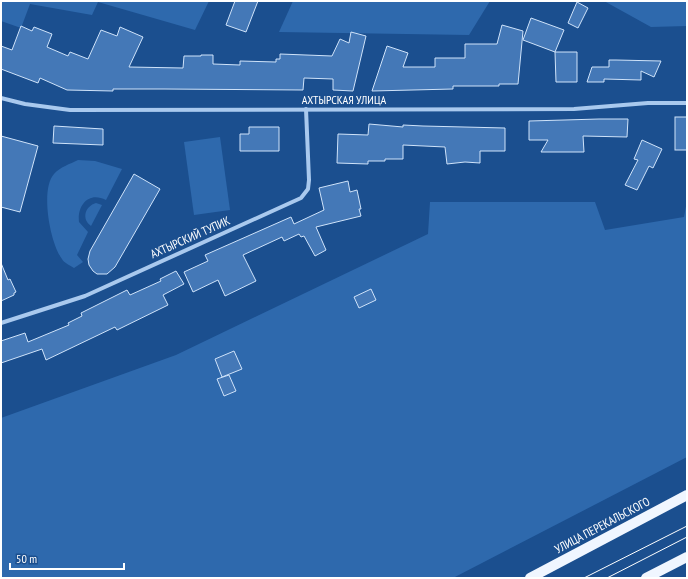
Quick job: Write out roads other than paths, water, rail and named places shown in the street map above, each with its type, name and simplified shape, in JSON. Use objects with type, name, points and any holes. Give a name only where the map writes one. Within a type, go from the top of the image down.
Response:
[{"type":"main road","name":"УЛИЦА ПЕРЕКАЛЬСКОГО","points":[[530,578],[687,495]]},
{"type":"main road","points":[[646,578],[687,557]]},
{"type":"street","name":"АХТЫРСКАЯ УЛИЦА","points":[[1,98],[25,104],[70,110],[574,109],[648,103],[687,103]]},
{"type":"street","name":"АХТЫРСКИЙ ТУПИК","points":[[1,323],[85,296],[301,198],[308,189],[309,180],[306,109]]},
{"type":"tram line","points":[[584,578],[687,526]]},
{"type":"tram line","points":[[607,578],[687,537]]}]
